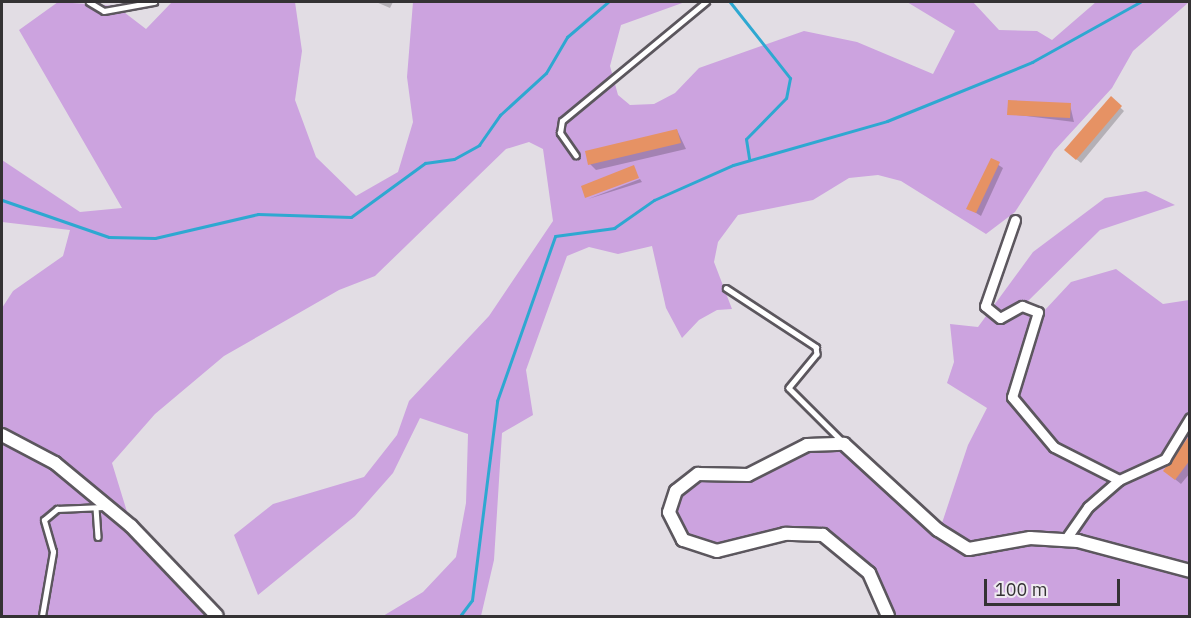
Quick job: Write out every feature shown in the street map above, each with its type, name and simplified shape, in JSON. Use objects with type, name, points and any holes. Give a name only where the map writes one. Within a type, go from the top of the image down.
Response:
[{"type":"street","points":[[1015,220],[985,306],[1000,318],[1022,306],[1038,312],[1012,397],[1054,447],[1119,480]]},
{"type":"street","points":[[1065,540],[1088,507],[1119,480],[1165,459],[1190,418]]},
{"type":"street","points":[[2,435],[55,463],[100,507],[131,526],[217,616]]},
{"type":"street","points":[[888,616],[869,573],[823,535],[785,534],[717,551],[683,540],[671,524],[671,501],[691,477],[748,475],[807,445],[844,444],[956,543],[982,550],[1030,538],[1065,540],[1190,571]]},
{"type":"lane","points":[[89,2],[104,11],[154,2]]},
{"type":"lane","points":[[576,156],[560,133],[562,121],[706,2]]},
{"type":"lane","points":[[726,288],[816,347],[817,354],[789,388],[844,444]]},
{"type":"lane","points":[[42,616],[53,552],[44,520],[57,509],[100,507],[98,537]]},
{"type":"shaded area","points":[[58,2],[116,6],[146,29],[172,2],[295,2],[302,51],[295,100],[316,157],[356,196],[398,172],[413,122],[407,77],[413,2],[685,2],[621,25],[610,66],[618,95],[630,105],[654,104],[675,93],[699,68],[804,31],[857,42],[933,74],[955,31],[907,2],[973,2],[999,30],[1037,31],[1052,40],[1096,2],[1189,2],[1133,51],[1112,88],[1054,151],[1015,212],[986,234],[901,181],[878,175],[849,178],[813,200],[738,215],[718,242],[714,262],[732,309],[717,310],[699,320],[682,338],[666,308],[652,246],[618,254],[589,247],[567,256],[526,370],[533,415],[502,433],[494,560],[481,616],[383,616],[423,592],[456,557],[466,503],[468,434],[420,418],[393,473],[355,516],[258,595],[234,535],[273,504],[364,477],[397,435],[409,401],[489,316],[553,221],[543,149],[529,142],[506,149],[375,276],[339,290],[224,356],[155,414],[112,463],[132,528],[217,616],[2,616],[2,308],[13,291],[63,256],[70,230],[2,222],[2,160],[80,212],[122,208],[19,30]]},
{"type":"shaded area","points":[[1146,191],[1175,205],[1100,230],[1026,303],[1044,311],[1071,282],[1116,269],[1163,304],[1189,300],[1189,616],[889,616],[880,589],[824,538],[786,537],[737,551],[684,542],[672,503],[692,479],[736,477],[799,451],[845,447],[939,532],[968,445],[987,408],[947,383],[954,362],[950,324],[978,327],[1033,252],[1105,198]]},
{"type":"building","points":[[1111,96],[1122,106],[1076,160],[1064,150]]},
{"type":"building","points":[[1008,100],[1071,103],[1070,118],[1007,115]]},
{"type":"building","points":[[677,129],[681,143],[588,165],[585,151]]},
{"type":"building","points":[[991,158],[1000,162],[976,213],[966,209]]},
{"type":"building","points":[[634,165],[639,178],[585,198],[581,186]]},
{"type":"building","points":[[1190,435],[1190,460],[1175,480],[1163,471]]},
{"type":"waterway","points":[[2,200],[109,237],[155,238],[258,214],[351,217],[425,163],[454,159],[479,145],[500,115],[546,73],[567,37],[608,2]]},
{"type":"waterway","points":[[730,2],[790,78],[786,98],[746,139],[749,159]]},
{"type":"waterway","points":[[460,616],[472,600],[497,401],[555,236],[614,228],[654,200],[733,165],[887,121],[1032,62],[1140,2]]}]
